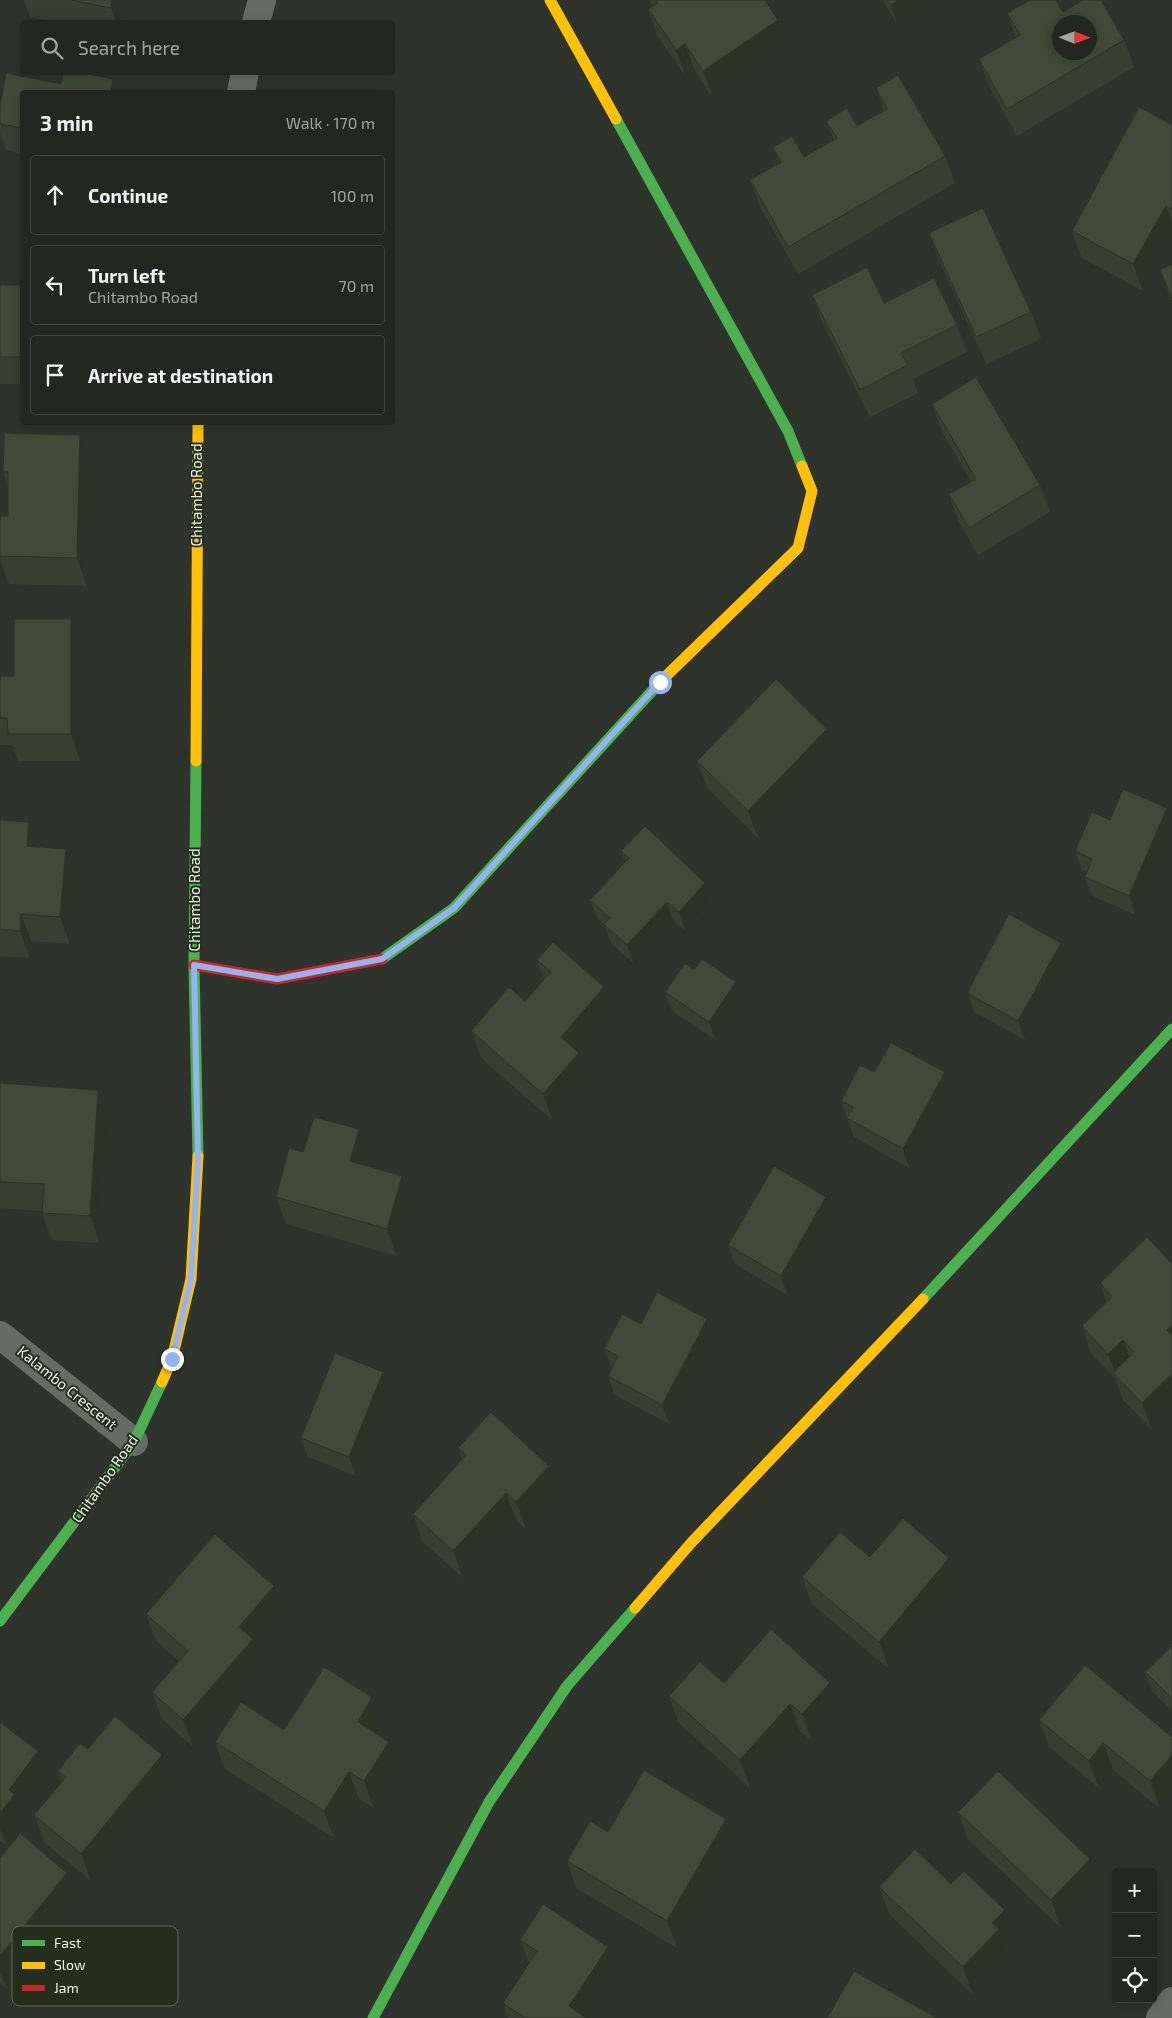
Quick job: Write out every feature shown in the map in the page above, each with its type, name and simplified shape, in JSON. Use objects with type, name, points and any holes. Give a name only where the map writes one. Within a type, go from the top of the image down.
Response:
[{"type":"street","points":[[257,20],[262,0]]},
{"type":"street","points":[[194,965],[277,979],[382,959],[454,908],[660,682],[798,548],[812,491],[788,430],[550,0]]},
{"type":"street","points":[[241,90],[244,75]]},
{"type":"street","name":"Chitambo Road","points":[[0,1621],[134,1442],[172,1359],[191,1279],[198,1160],[194,965],[198,425]]},
{"type":"street","points":[[372,2018],[489,1802],[567,1686],[691,1542],[877,1350],[1172,1029]]},
{"type":"street","name":"Kalambo Crescent","points":[[0,1335],[134,1442]]},
{"type":"street","points":[[1160,2018],[1172,2001]]},
{"type":"building","points":[[71,0],[112,0],[111,8]]},
{"type":"building","points":[[656,0],[765,0],[778,20],[703,71],[685,44],[676,50],[648,9],[658,3]]},
{"type":"building","points":[[887,0],[898,0],[891,5]]},
{"type":"building","points":[[1030,0],[1056,0],[1063,12],[1083,0],[1101,0],[1124,40],[1097,56],[1097,15],[1052,15],[1052,60],[1090,60],[1007,109],[979,59],[1020,35],[1007,13]]},
{"type":"building","points":[[6,73],[61,84],[63,75],[94,75],[113,79],[111,90],[20,90],[20,128],[0,124],[0,106]]},
{"type":"building","points":[[898,75],[945,156],[788,247],[750,180],[781,162],[773,147],[792,136],[804,157],[837,138],[826,121],[847,108],[857,126],[887,109],[876,88]]},
{"type":"building","points":[[1139,107],[1172,125],[1172,209],[1166,206],[1133,264],[1072,231]]},
{"type":"building","points":[[983,208],[1031,312],[976,337],[929,233]]},
{"type":"building","points":[[1172,264],[1172,299],[1160,270]]},
{"type":"building","points":[[867,267],[884,303],[934,278],[957,325],[901,353],[908,365],[860,390],[812,295]]},
{"type":"building","points":[[0,285],[20,285],[20,357],[0,357]]},
{"type":"building","points":[[976,377],[1040,485],[969,528],[949,494],[976,479],[932,404]]},
{"type":"building","points":[[4,433],[80,435],[77,558],[0,556],[0,516],[8,516],[8,472],[3,472]]},
{"type":"building","points":[[14,619],[71,619],[71,734],[8,734],[7,718],[0,718],[0,676],[14,676]]},
{"type":"building","points":[[776,679],[827,729],[748,811],[697,761]]},
{"type":"building","points":[[1123,789],[1167,808],[1129,896],[1085,877],[1092,859],[1075,851],[1092,812],[1110,820]]},
{"type":"building","points":[[0,820],[29,822],[27,846],[66,849],[60,917],[21,914],[20,931],[0,929]]},
{"type":"building","points":[[645,826],[705,883],[679,912],[667,902],[627,945],[604,924],[610,918],[590,900],[629,858],[621,851]]},
{"type":"building","points":[[1009,914],[1061,943],[1018,1021],[967,993]]},
{"type":"building","points":[[553,942],[604,987],[561,1037],[579,1053],[543,1094],[471,1031],[509,987],[525,1001],[551,972],[537,960]]},
{"type":"building","points":[[702,959],[736,982],[709,1022],[665,992],[685,963],[694,970]]},
{"type":"building","points":[[891,1043],[945,1072],[903,1149],[847,1118],[853,1107],[841,1101],[860,1065],[874,1072]]},
{"type":"building","points":[[0,1083],[98,1090],[90,1216],[42,1213],[44,1184],[0,1182]]},
{"type":"building","points":[[314,1117],[359,1129],[350,1161],[402,1176],[387,1229],[276,1197],[289,1148],[303,1152]]},
{"type":"building","points":[[774,1166],[826,1197],[781,1276],[728,1245]]},
{"type":"building","points":[[1147,1237],[1172,1264],[1172,1325],[1167,1330],[1172,1336],[1172,1374],[1142,1403],[1113,1373],[1134,1352],[1123,1340],[1108,1354],[1082,1326],[1112,1297],[1100,1283]]},
{"type":"building","points":[[657,1292],[707,1319],[662,1405],[608,1376],[618,1356],[604,1349],[622,1314],[641,1324]]},
{"type":"building","points":[[335,1353],[383,1372],[349,1457],[301,1438]]},
{"type":"building","points":[[491,1412],[549,1466],[516,1502],[506,1493],[453,1551],[413,1514],[466,1455],[458,1448]]},
{"type":"building","points":[[903,1518],[949,1558],[879,1642],[802,1577],[840,1532],[870,1557]]},
{"type":"building","points":[[215,1534],[274,1586],[239,1627],[253,1639],[183,1720],[152,1692],[188,1651],[146,1614]]},
{"type":"building","points":[[771,1629],[830,1683],[802,1714],[790,1704],[740,1760],[669,1696],[700,1662],[724,1683]]},
{"type":"building","points":[[1172,1646],[1172,1699],[1145,1672]]},
{"type":"building","points":[[1085,1665],[1172,1737],[1172,1755],[1150,1781],[1103,1743],[1089,1761],[1039,1720]]},
{"type":"building","points":[[324,1667],[372,1697],[358,1722],[389,1742],[364,1781],[349,1772],[324,1811],[215,1742],[241,1702],[284,1730]]},
{"type":"building","points":[[115,1716],[162,1755],[81,1854],[34,1815],[66,1777],[58,1771],[80,1743],[88,1749]]},
{"type":"building","points":[[0,1722],[38,1751],[9,1790],[15,1794],[0,1813]]},
{"type":"building","points":[[644,1770],[726,1819],[667,1921],[567,1861],[590,1821],[608,1832]]},
{"type":"building","points":[[998,1771],[1090,1859],[1051,1900],[958,1812]]},
{"type":"building","points":[[20,1833],[67,1873],[24,1926],[12,1926],[12,1941],[0,1956],[0,1858]]},
{"type":"building","points":[[915,1849],[951,1884],[964,1871],[1005,1910],[992,1923],[999,1929],[963,1967],[879,1887]]},
{"type":"building","points":[[543,1904],[608,1947],[569,2006],[586,2018],[525,2018],[503,2003],[537,1951],[520,1940]]},
{"type":"building","points":[[854,1971],[937,2018],[827,2018]]},
{"type":"traffic: fast","points":[[616,119],[788,431],[802,466]]},
{"type":"traffic: fast","points":[[382,959],[454,908],[663,679]]},
{"type":"traffic: fast","points":[[196,761],[194,965],[198,1156]]},
{"type":"traffic: fast","points":[[923,1299],[1172,1029]]},
{"type":"traffic: fast","points":[[0,1621],[134,1442],[162,1382]]},
{"type":"traffic: fast","points":[[373,2018],[489,1802],[567,1686],[635,1608]]},
{"type":"traffic: slow","points":[[550,0],[616,119]]},
{"type":"traffic: slow","points":[[196,761],[198,425]]},
{"type":"traffic: slow","points":[[663,679],[798,548],[812,491],[802,466]]},
{"type":"traffic: slow","points":[[162,1382],[172,1359],[191,1279],[198,1156]]},
{"type":"traffic: slow","points":[[635,1608],[691,1543],[923,1299]]},
{"type":"traffic: jam","points":[[194,965],[277,979],[382,959]]},
{"type":"route","points":[[172,1359],[191,1279],[198,1160],[194,965],[277,979],[382,959],[454,908],[660,682]]}]
